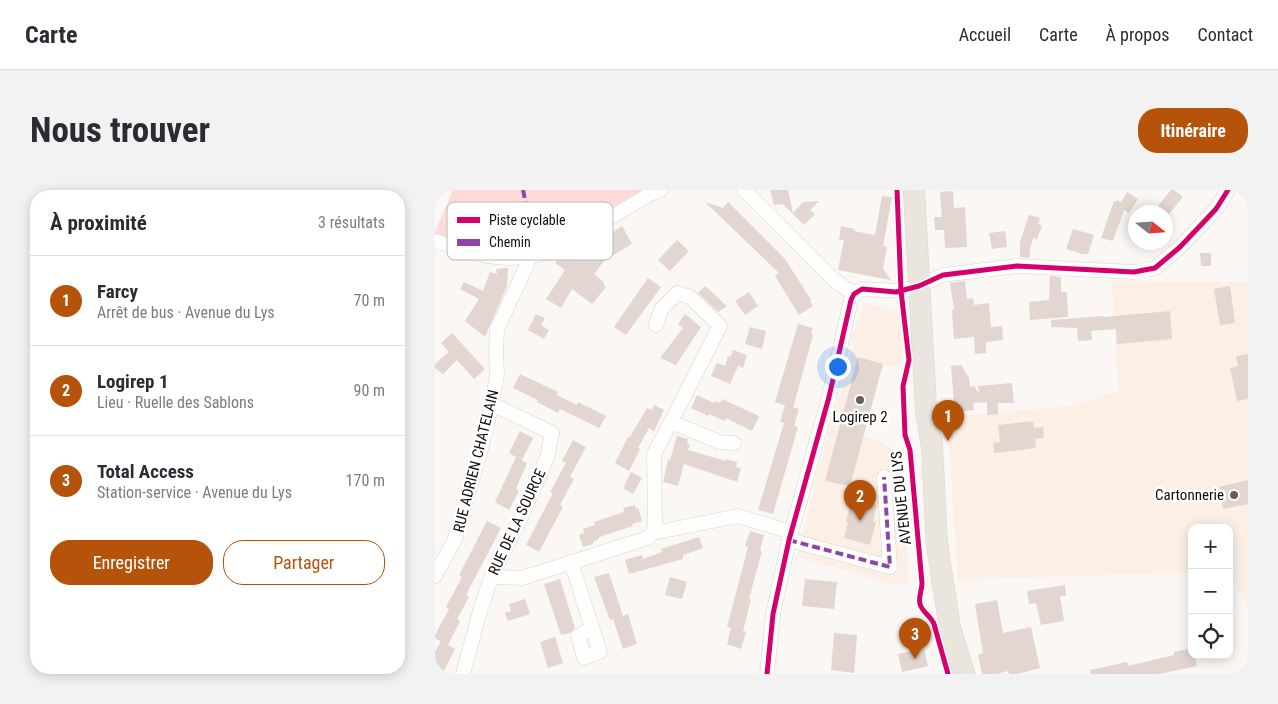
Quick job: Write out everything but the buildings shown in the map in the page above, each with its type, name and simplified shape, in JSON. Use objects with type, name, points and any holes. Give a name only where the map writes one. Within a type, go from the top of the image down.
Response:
[{"type":"main road","name":"AVENUE DU LYS","points":[[914,190],[926,409],[932,447],[937,545],[950,628],[964,674]]},
{"type":"street","points":[[613,216],[652,193],[661,190]]},
{"type":"street","points":[[744,190],[834,280],[854,294]]},
{"type":"street","points":[[767,674],[773,614],[790,536],[829,397],[851,300],[854,294],[861,289],[896,292],[919,286],[943,275],[1017,266],[1134,272],[1155,268],[1180,247],[1210,215],[1227,190]]},
{"type":"street","points":[[435,241],[447,245]]},
{"type":"street","name":"RUE ADRIEN CHATELAIN","points":[[435,576],[455,539],[481,453],[497,375],[497,329],[528,260]]},
{"type":"street","points":[[653,533],[655,523],[654,454],[720,326],[690,297],[677,293],[661,310],[656,325]]},
{"type":"street","name":"RUE DE LA SOURCE","points":[[463,674],[492,575],[520,520],[547,458],[552,433],[492,404]]},
{"type":"street","points":[[671,422],[719,442],[733,443]]},
{"type":"street","points":[[492,575],[522,578],[648,538],[653,533],[738,516],[790,536],[890,567],[884,477]]},
{"type":"street","points":[[571,562],[592,628]]},
{"type":"shaded area","points":[[453,190],[647,190],[613,210],[613,202],[448,202]]},
{"type":"shaded area","points":[[447,204],[447,240],[435,236]]},
{"type":"shaded area","points":[[1112,281],[1248,282],[1248,610],[1233,582],[1233,524],[1188,524],[1188,572],[958,580],[947,417],[1070,406],[1118,391]]},
{"type":"shaded area","points":[[864,304],[896,310],[901,320],[903,359],[900,365],[893,367],[883,363],[863,436],[875,439],[901,454],[909,583],[893,584],[797,557],[816,478],[853,344],[850,342]]},
{"type":"marked path","points":[[523,190],[526,202]]},
{"type":"marked path","points":[[789,540],[890,567],[884,477]]},
{"type":"cycle path","points":[[897,190],[901,291],[909,360],[903,386],[905,435],[910,450],[922,583],[920,602],[921,607],[934,624],[948,674]]},
{"type":"cycle path","points":[[767,674],[773,614],[789,540],[829,397],[851,300],[854,294],[862,289],[896,292],[919,286],[943,275],[1017,266],[1134,272],[1155,268],[1180,247],[1216,209],[1228,190]]},
{"type":"place","name":"Logirep 2","points":[[860,400]]},
{"type":"place","name":"Farcy","points":[[948,441]]},
{"type":"place","name":"Cartonnerie","points":[[1234,495]]},
{"type":"place","name":"Logirep 1","points":[[860,521]]},
{"type":"place","name":"Total Access","points":[[915,659]]}]
